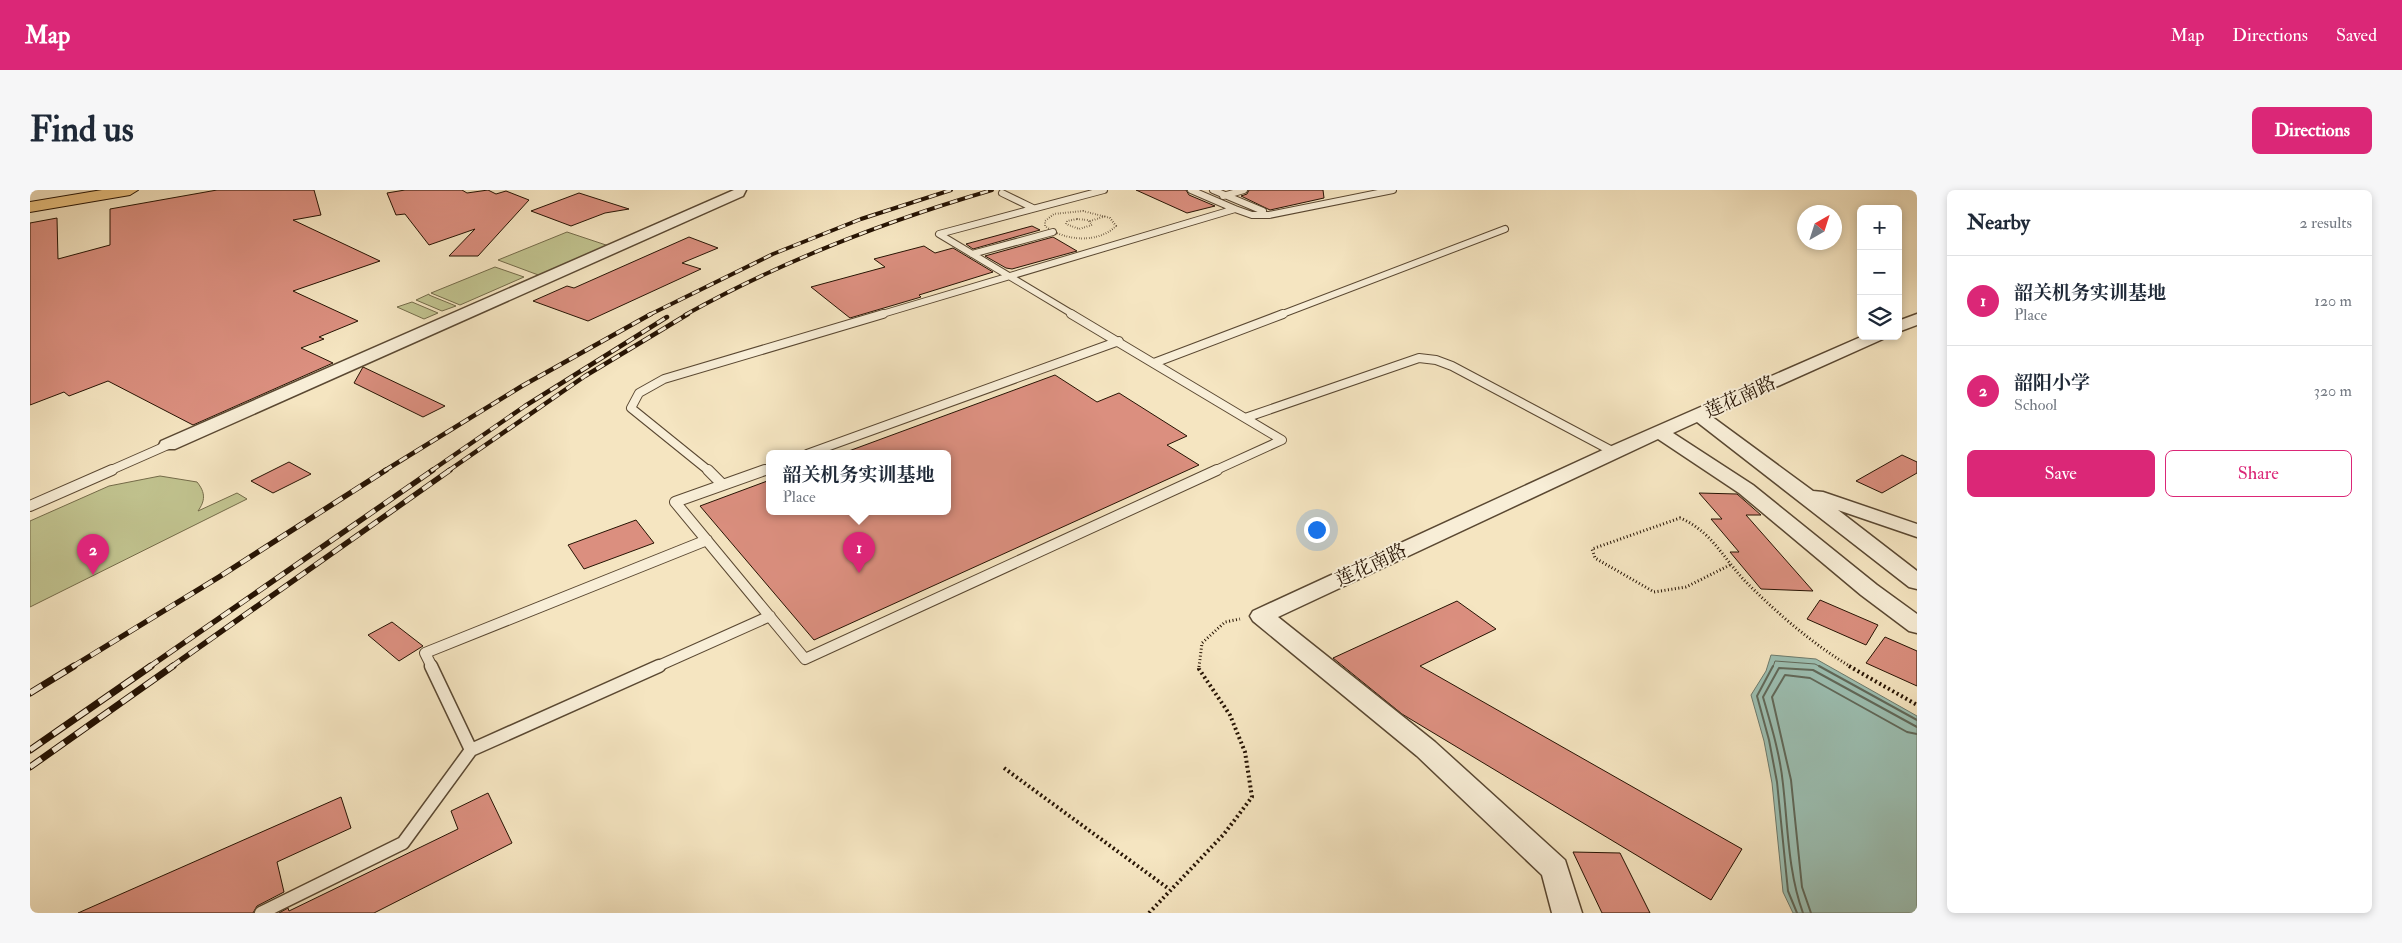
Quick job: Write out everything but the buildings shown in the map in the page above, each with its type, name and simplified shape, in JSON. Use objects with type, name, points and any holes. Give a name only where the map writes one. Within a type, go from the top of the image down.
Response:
[{"type":"main road","points":[[30,193],[49,190]]},
{"type":"main road","points":[[30,207],[130,190]]},
{"type":"street","points":[[168,445],[742,191]]},
{"type":"street","points":[[1902,325],[1917,319]]},
{"type":"street","name":"莲花南路","points":[[1260,616],[1614,452],[1661,433],[1869,340]]},
{"type":"street","points":[[1698,415],[1799,490],[1917,582]]},
{"type":"street","points":[[1661,433],[1746,489],[1869,590],[1917,625]]},
{"type":"street","points":[[1799,490],[1917,532]]},
{"type":"street","points":[[1260,616],[1426,749],[1555,869],[1568,913]]},
{"type":"lane","points":[[766,469],[675,502],[805,659],[1282,440],[939,234],[1104,190]]},
{"type":"lane","points":[[1192,190],[1252,215],[1269,215],[1393,190]]},
{"type":"lane","points":[[1213,190],[1263,211]]},
{"type":"lane","points":[[1212,199],[1244,190]]},
{"type":"lane","points":[[1002,193],[1033,208]]},
{"type":"lane","points":[[723,485],[701,463],[631,408],[639,393],[664,379],[1235,209]]},
{"type":"lane","points":[[1154,363],[1504,229]]},
{"type":"lane","points":[[972,254],[1053,232]]},
{"type":"lane","points":[[818,450],[1119,342]]},
{"type":"lane","points":[[1245,418],[1419,358],[1436,360],[1452,366],[1614,452]]},
{"type":"lane","points":[[30,506],[168,445]]},
{"type":"lane","points":[[471,750],[425,653],[707,540]]},
{"type":"lane","points":[[261,913],[403,843],[471,750],[770,616]]},
{"type":"path","points":[[1084,211],[1106,216],[1115,222],[1116,226],[1113,230],[1099,236],[1077,238],[1053,232],[1045,226],[1045,221],[1054,214],[1084,211]]},
{"type":"path","points":[[1089,221],[1092,225],[1085,228],[1073,228],[1066,224],[1067,221],[1077,219],[1089,221],[1106,216]]},
{"type":"path","points":[[1730,565],[1686,587],[1654,592],[1595,558],[1592,550],[1680,518],[1693,523],[1711,536],[1730,565],[1804,634],[1854,669],[1917,705]]},
{"type":"path","points":[[1149,913],[1224,834],[1252,797],[1245,752],[1230,715],[1199,669],[1202,643],[1225,622],[1260,616]]},
{"type":"path","points":[[1004,768],[1170,889]]},
{"type":"green space","points":[[567,232],[609,246],[541,276],[498,260]]},
{"type":"green space","points":[[495,267],[524,277],[460,305],[431,293]]},
{"type":"green space","points":[[429,294],[456,306],[442,311],[416,300]]},
{"type":"green space","points":[[412,302],[438,313],[424,319],[397,307]]},
{"type":"green space","points":[[160,476],[197,482],[204,497],[198,511],[237,493],[247,499],[30,607],[30,521],[109,486]]},
{"type":"water","points":[[1771,655],[1816,659],[1917,716],[1917,913],[1793,913],[1783,892],[1772,783],[1764,741],[1751,695],[1766,671]]},
{"type":"railway","points":[[651,314],[773,254],[861,219],[951,190]]},
{"type":"railway","points":[[685,315],[759,277],[835,244],[913,215],[992,190]]},
{"type":"railway","points":[[384,471],[522,386],[651,314]]},
{"type":"railway","points":[[448,471],[585,376],[688,314]]},
{"type":"railway","points":[[431,471],[525,406],[667,317]]},
{"type":"railway","points":[[72,667],[219,577],[386,470]]},
{"type":"railway","points":[[149,667],[433,470]]},
{"type":"railway","points":[[171,667],[450,470]]},
{"type":"railway","points":[[30,693],[74,666]]},
{"type":"railway","points":[[30,750],[151,666]]},
{"type":"railway","points":[[30,767],[173,666]]},
{"type":"place","name":"韶关机务实训基地","points":[[859,573]]},
{"type":"place","name":"韶阳小学","points":[[93,575]]}]
